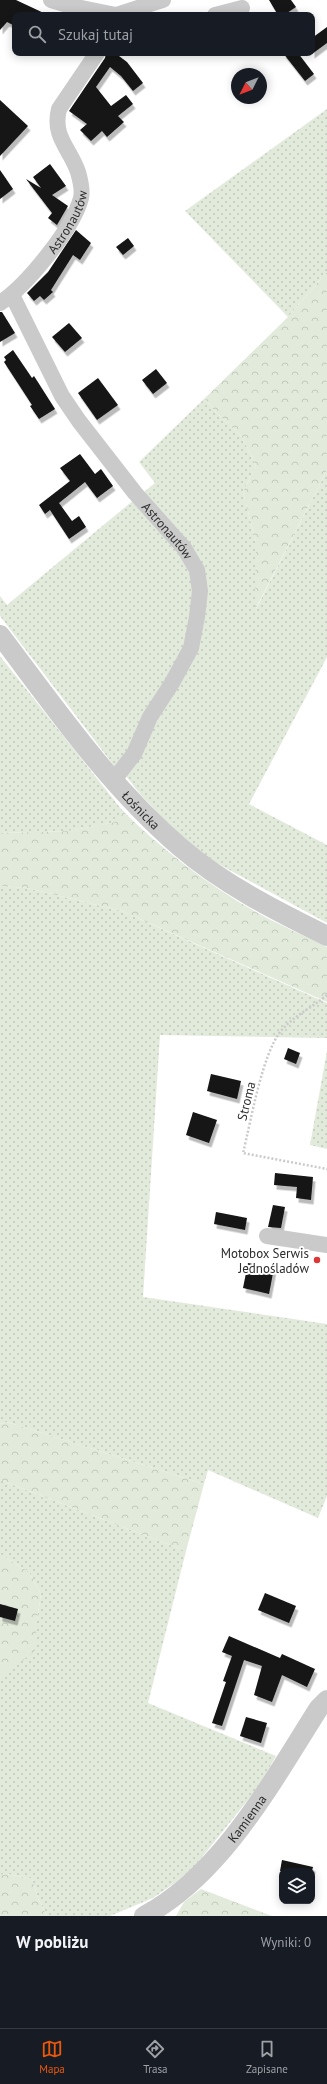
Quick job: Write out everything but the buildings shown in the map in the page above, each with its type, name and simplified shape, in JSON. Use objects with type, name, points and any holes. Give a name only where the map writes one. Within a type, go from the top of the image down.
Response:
[{"type":"street","points":[[51,0],[101,12]]},
{"type":"street","points":[[125,12],[163,0]]},
{"type":"street","points":[[227,12],[242,8]]},
{"type":"street","name":"Astronautów","points":[[95,56],[59,110],[57,116],[60,138],[77,170],[81,183],[82,196],[78,207],[70,222],[43,260],[6,299],[62,396],[79,422],[135,493],[184,548],[197,570],[200,591],[197,618],[191,648],[172,684],[150,717],[134,754],[112,781]]},
{"type":"street","name":"Łośnicka","points":[[0,635],[112,781],[135,806],[181,848],[223,879],[286,916],[327,936]]},
{"type":"street","points":[[267,1236],[327,1245]]},
{"type":"street","name":"Kamienna","points":[[144,1916],[189,1885],[225,1848],[272,1781],[319,1708],[327,1700]]},
{"type":"path","name":"Stroma","points":[[327,995],[291,1021],[280,1032],[269,1051],[243,1153],[327,1169]]},
{"type":"green space","points":[[327,109],[327,272],[288,317],[185,211]]},
{"type":"green space","points":[[327,272],[327,470],[255,610],[256,542],[243,492],[256,465],[242,437],[214,410],[205,398],[288,317]]},
{"type":"green space","points":[[205,398],[214,410],[242,437],[256,465],[243,492],[256,542],[256,609],[327,470],[327,657],[249,804],[327,845],[327,923],[213,861],[181,837],[140,794],[126,776],[145,744],[192,654],[204,588],[144,492],[155,483],[139,462]]},
{"type":"green space","points":[[135,499],[176,548],[192,577],[195,597],[184,651],[136,744],[115,767],[0,616],[0,596],[7,605]]},
{"type":"green space","points":[[0,656],[122,810],[116,822],[69,831],[0,833]]},
{"type":"green space","points":[[122,810],[152,838],[202,878],[265,917],[327,947],[327,1002],[122,911],[27,888],[0,886],[0,833],[69,831],[115,822]]},
{"type":"green space","points":[[0,886],[27,888],[122,911],[327,1003],[327,1038],[160,1035],[143,1297],[327,1324],[327,1496],[318,1518],[208,1470],[204,1484],[7,1422],[0,1424]]},
{"type":"green space","points":[[327,1051],[327,1149],[310,1145]]},
{"type":"green space","points":[[7,1422],[204,1484],[186,1551],[0,1480],[0,1424]]},
{"type":"green space","points":[[0,1480],[186,1551],[148,1703],[276,1756],[259,1786],[195,1866],[176,1882],[153,1898],[110,1916],[47,1916],[38,1898],[32,1879],[7,1874],[0,1875],[0,1677],[37,1619],[41,1594],[29,1572],[0,1554]]},
{"type":"green space","points":[[0,1554],[29,1572],[41,1594],[37,1619],[35,1651],[0,1677]]},
{"type":"green space","points":[[7,1874],[32,1879],[38,1898],[47,1916],[0,1916],[0,1875]]},
{"type":"green space","points":[[201,1889],[272,1916],[176,1916],[184,1902]]},
{"type":"place","name":"Motobox Serwis Jednośladów","points":[[317,1260]]}]
